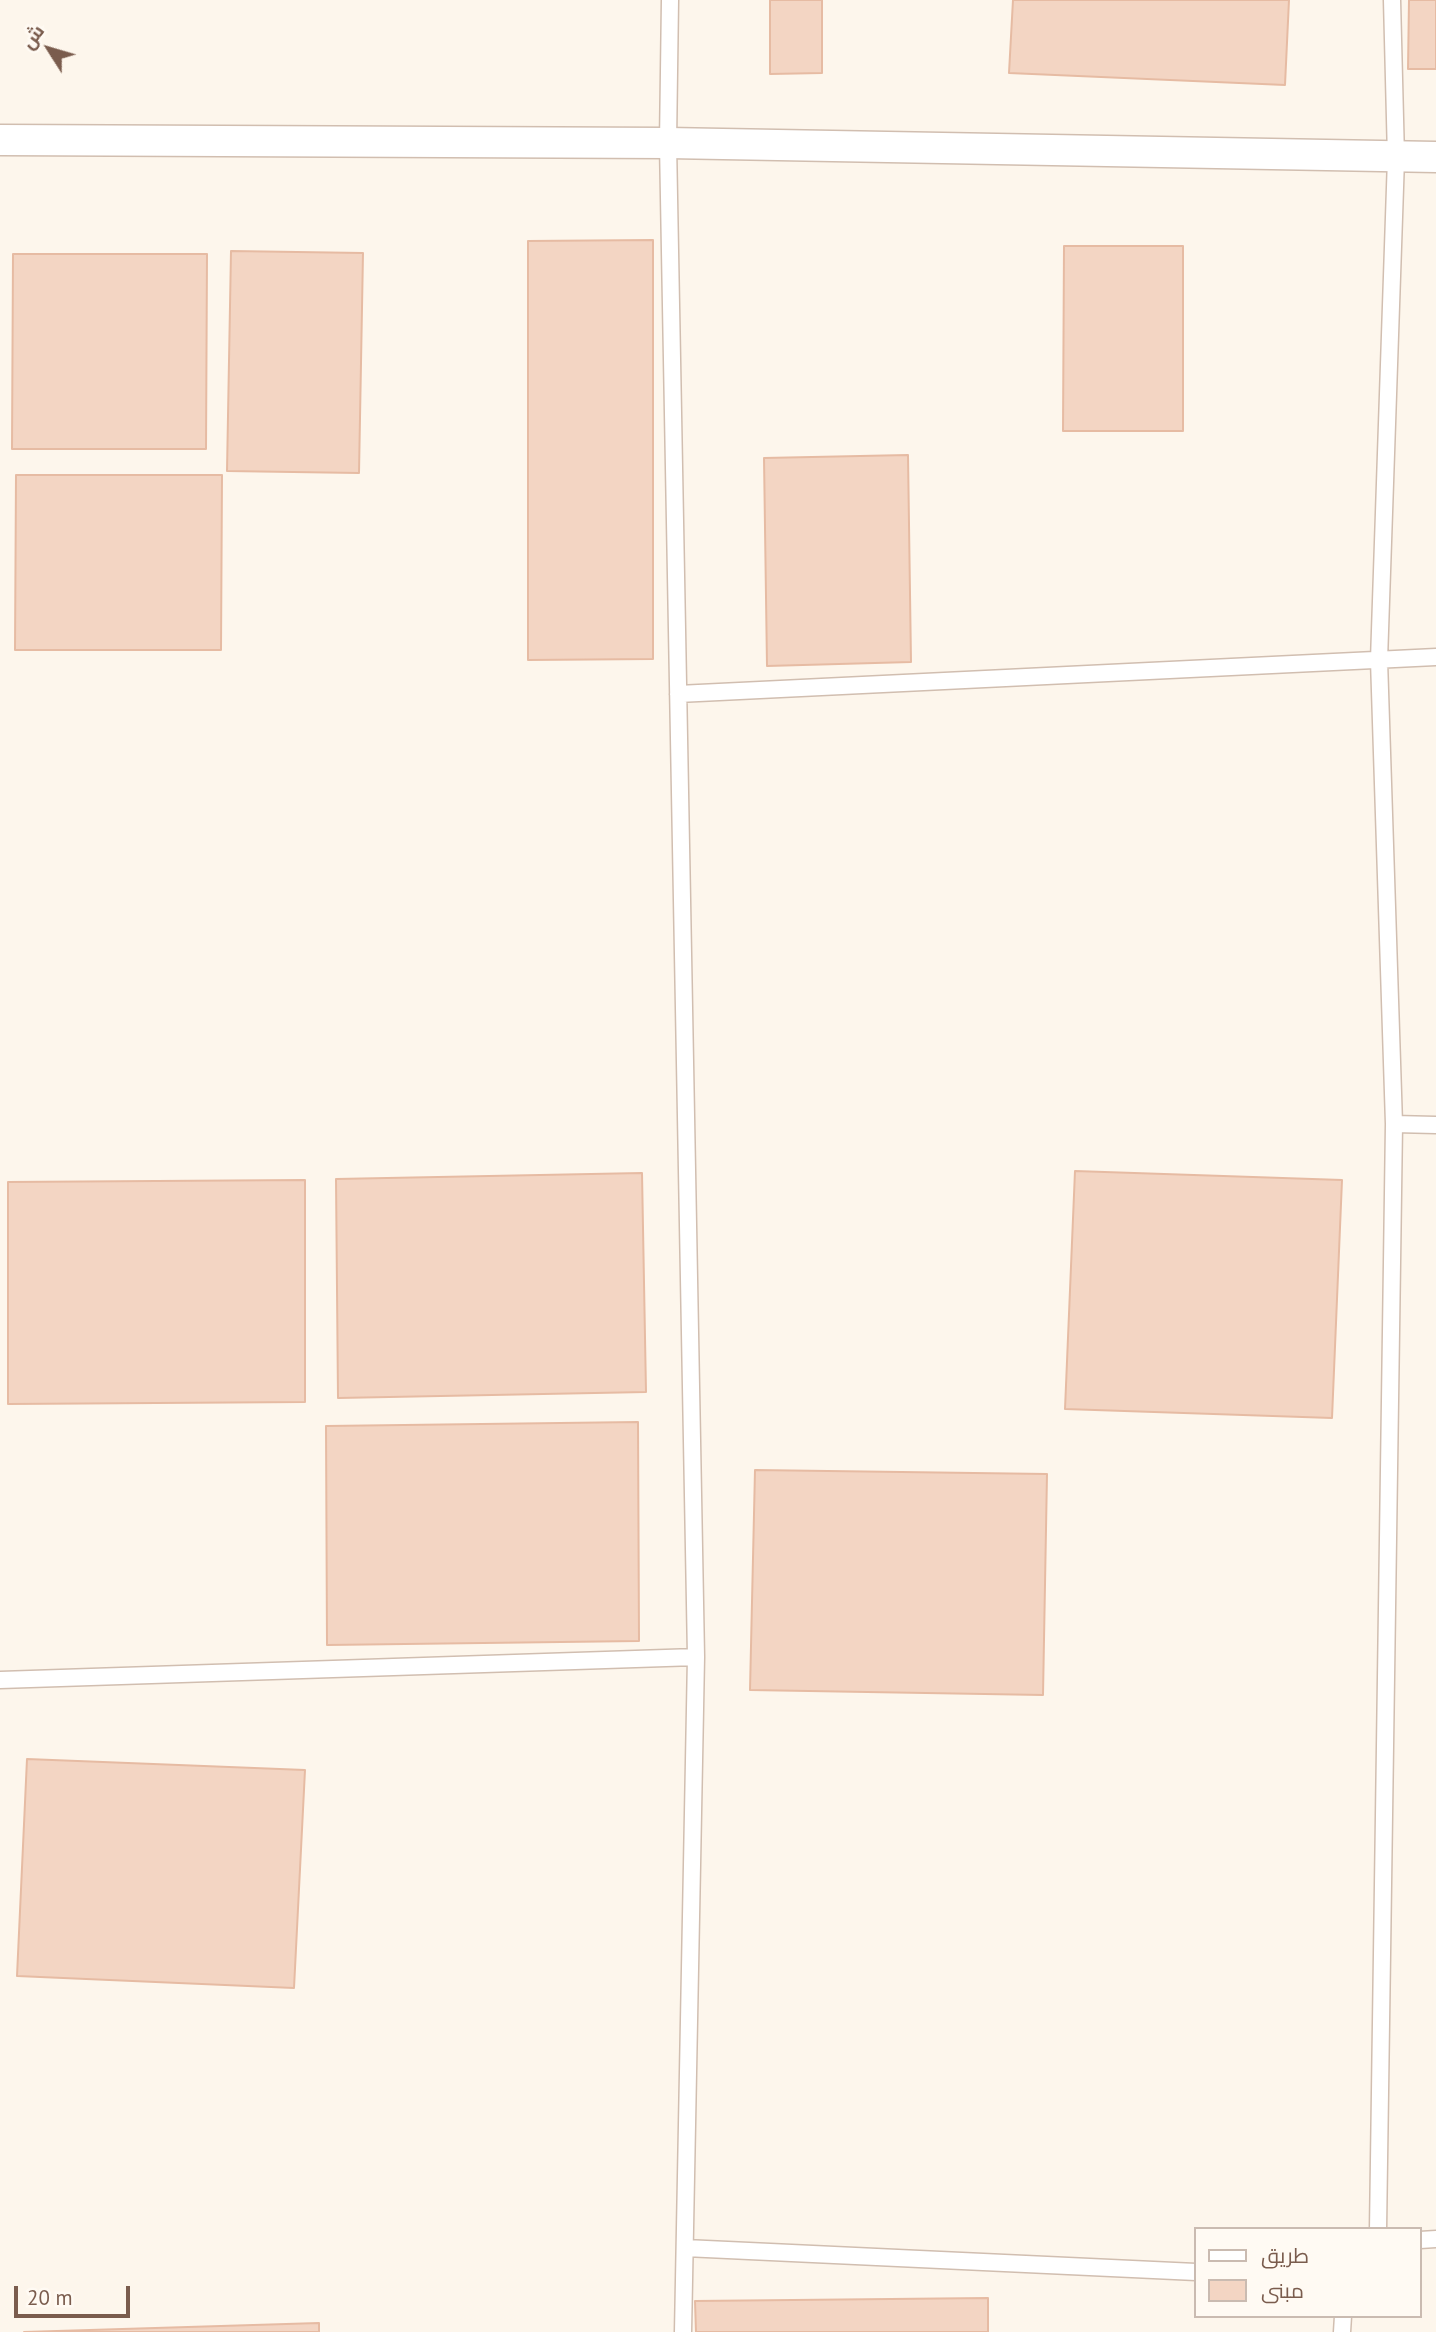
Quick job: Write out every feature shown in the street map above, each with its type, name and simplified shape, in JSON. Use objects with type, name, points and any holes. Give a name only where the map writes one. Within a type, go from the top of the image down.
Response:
[{"type":"street","points":[[0,140],[668,143],[1436,158]]},
{"type":"lane","points":[[670,0],[668,143],[696,1657],[682,2332]]},
{"type":"lane","points":[[1378,2227],[1394,1124],[1379,660],[1396,158],[1392,0]]},
{"type":"lane","points":[[678,694],[1436,657]]},
{"type":"lane","points":[[1394,1124],[1436,1125]]},
{"type":"lane","points":[[0,1680],[696,1657]]},
{"type":"lane","points":[[685,2248],[1194,2272]]},
{"type":"building","points":[[770,0],[822,0],[822,73],[770,74]]},
{"type":"building","points":[[1013,0],[1289,0],[1285,85],[1009,73]]},
{"type":"building","points":[[1409,0],[1436,0],[1436,69],[1408,69]]},
{"type":"building","points":[[653,240],[653,659],[528,660],[528,241]]},
{"type":"building","points":[[1064,246],[1183,246],[1183,431],[1063,431]]},
{"type":"building","points":[[231,251],[363,253],[359,473],[227,471]]},
{"type":"building","points":[[13,254],[207,254],[206,449],[12,449]]},
{"type":"building","points":[[908,455],[911,662],[767,666],[764,458]]},
{"type":"building","points":[[16,475],[222,475],[221,650],[15,650]]},
{"type":"building","points":[[1075,1171],[1342,1180],[1332,1418],[1065,1409]]},
{"type":"building","points":[[642,1173],[646,1392],[338,1398],[336,1179]]},
{"type":"building","points":[[305,1180],[305,1402],[8,1404],[8,1182]]},
{"type":"building","points":[[638,1422],[639,1641],[327,1645],[326,1426]]},
{"type":"building","points":[[755,1470],[1047,1474],[1043,1695],[750,1690]]},
{"type":"building","points":[[27,1759],[305,1770],[294,1988],[17,1976]]},
{"type":"building","points":[[988,2298],[988,2332],[696,2332],[695,2301]]},
{"type":"building","points":[[319,2323],[319,2332],[24,2332]]}]
